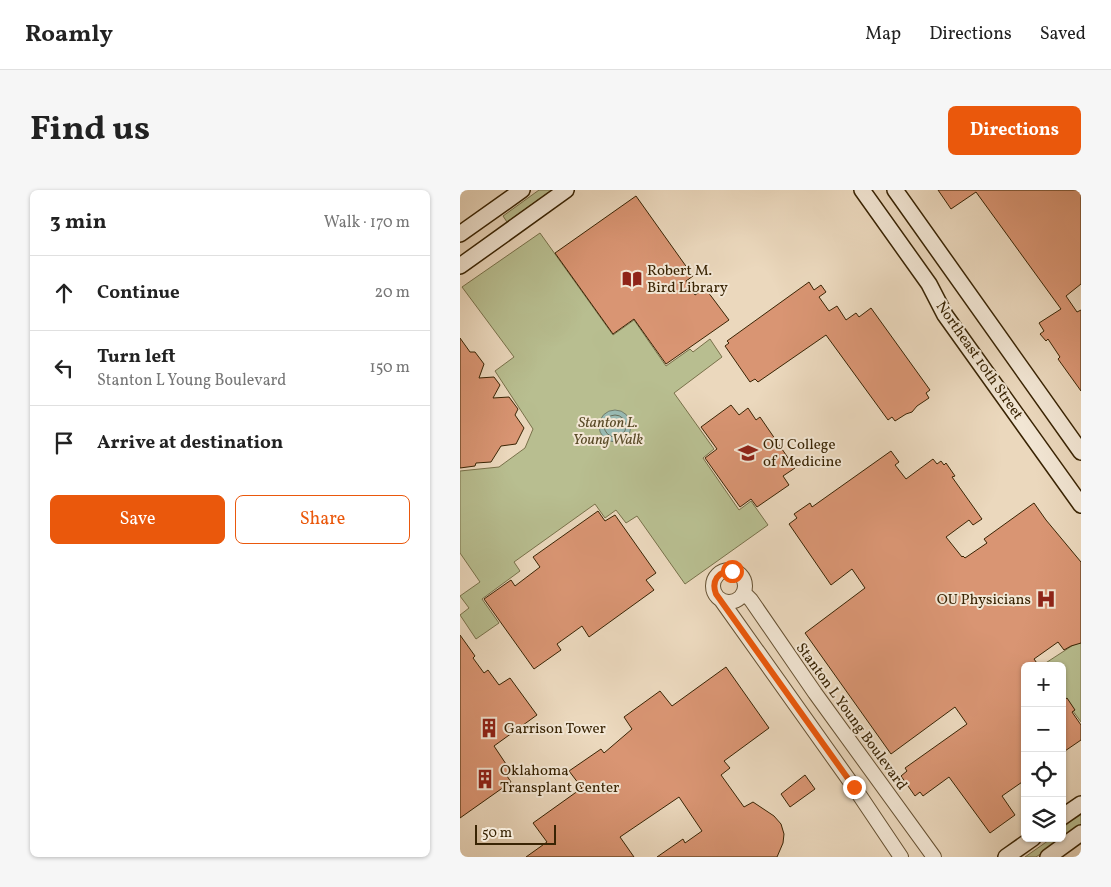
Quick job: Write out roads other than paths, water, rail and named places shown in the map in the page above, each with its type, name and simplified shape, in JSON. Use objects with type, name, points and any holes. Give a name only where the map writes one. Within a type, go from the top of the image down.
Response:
[{"type":"main road","points":[[460,234],[522,190]]},
{"type":"main road","points":[[460,266],[566,190]]},
{"type":"main road","name":"Northeast 10th Street","points":[[862,190],[929,284],[945,315],[1081,505]]},
{"type":"main road","name":"Northeast 10th Street","points":[[895,190],[1081,452]]},
{"type":"main road","points":[[1066,814],[1081,804]]},
{"type":"main road","points":[[1048,857],[1081,833]]},
{"type":"main road","points":[[1006,857],[1027,842]]},
{"type":"street","points":[[721,600],[728,602],[736,601],[744,593],[744,582],[740,574],[724,571],[714,583],[715,592],[849,780],[901,857]]},
{"type":"street","name":"Stanton L Young Boulevard","points":[[744,593],[751,600],[815,693],[934,857]]},
{"type":"water","points":[[615,410],[621,411],[626,415],[630,420],[630,432],[626,437],[621,441],[615,442],[609,441],[604,437],[600,432],[599,426],[600,420],[604,415],[609,411]]},
{"type":"place","name":"Robert M. Bird Library","points":[[632,279]]},
{"type":"place","name":"OU College of Medicine","points":[[748,453]]},
{"type":"place","name":"OU Physicians","points":[[1046,599]]},
{"type":"place","name":"Garrison Tower","points":[[489,728]]},
{"type":"place","name":"Oklahoma Transplant Center","points":[[485,779]]},
{"type":"park label","name":"Stanton L. Young Walk","points":[[608,430]]}]
